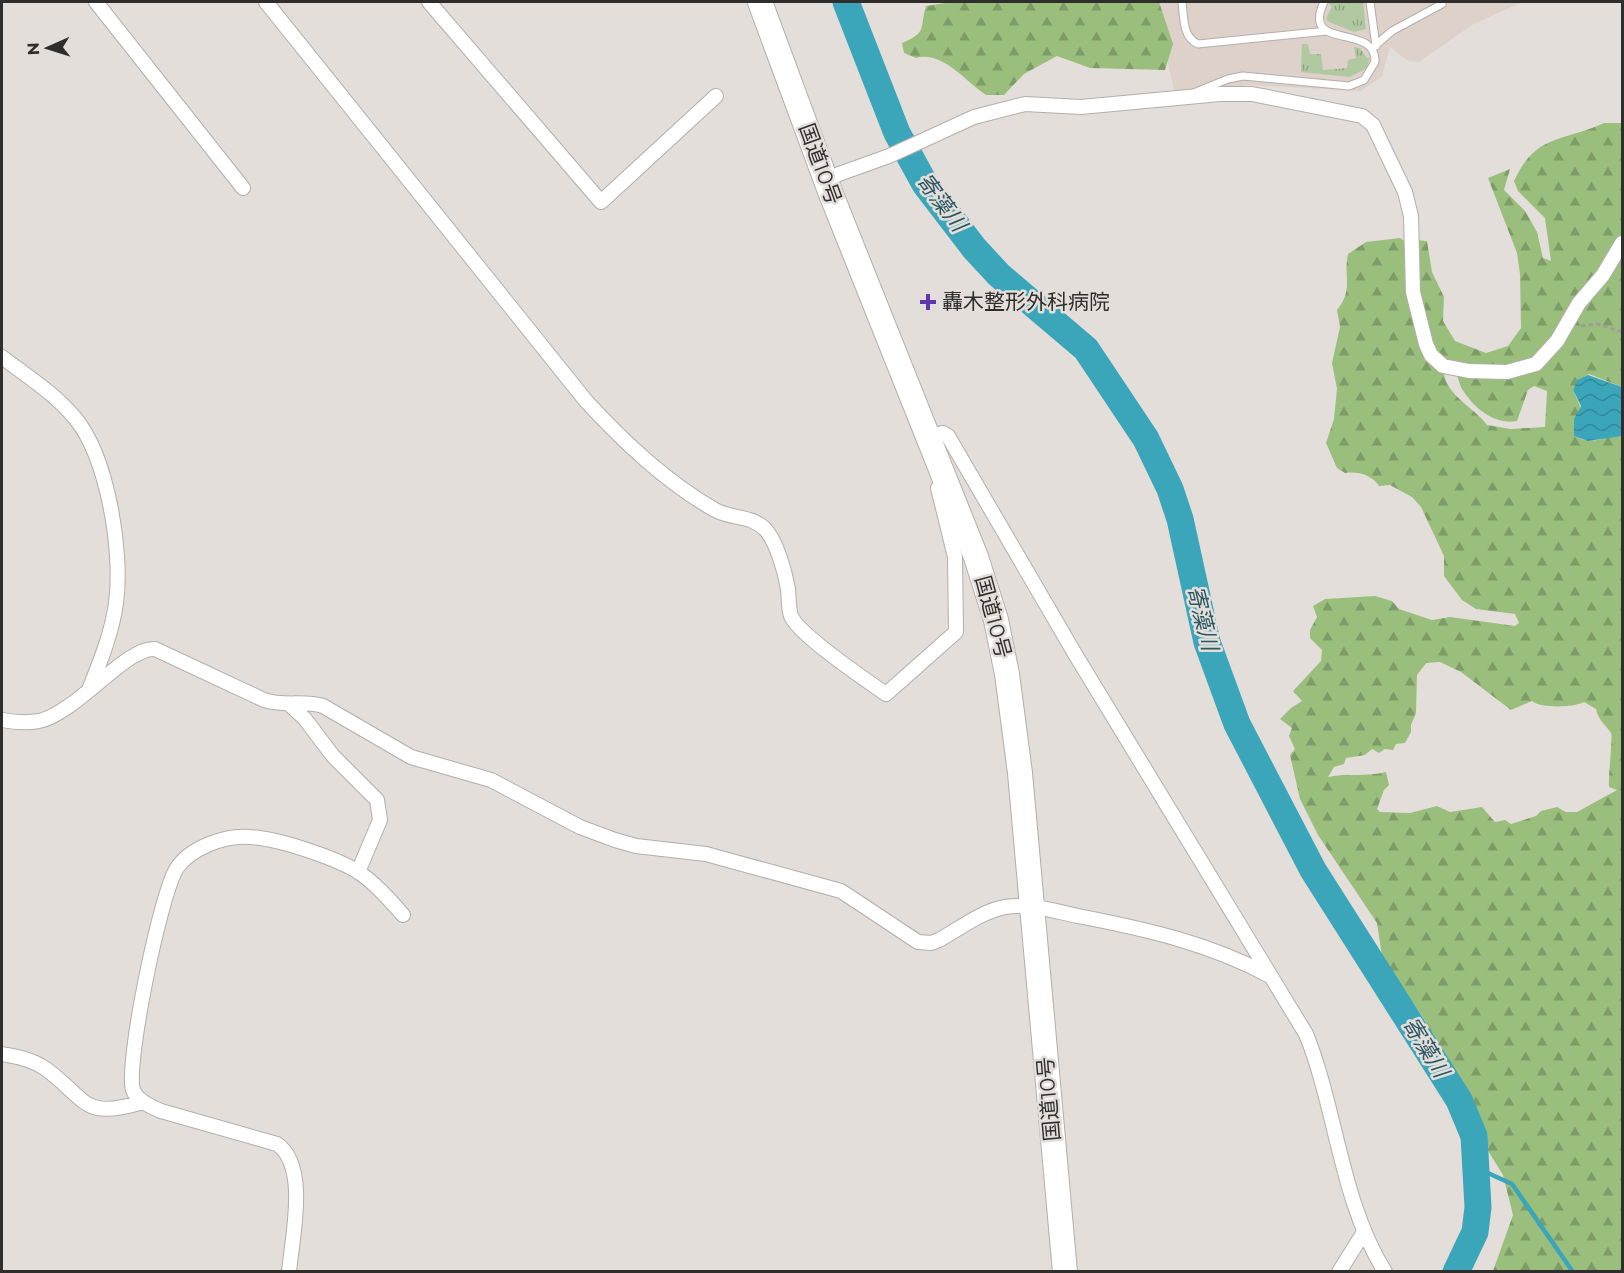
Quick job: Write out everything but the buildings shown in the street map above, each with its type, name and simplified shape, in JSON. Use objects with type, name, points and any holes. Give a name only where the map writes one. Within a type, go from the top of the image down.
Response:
[{"type":"highway","name":"国道10号","points":[[760,2],[825,180],[976,557],[1002,647],[1020,773],[1030,907],[1065,1272]]},
{"type":"street","points":[[96,2],[243,189]]},
{"type":"street","points":[[266,2],[586,401],[612,429],[680,486],[724,515],[753,520],[760,524],[772,542],[787,584],[791,617],[830,652],[886,694],[956,632],[956,557],[928,437],[943,433],[948,436],[1075,654],[1306,1034],[1317,1060],[1343,1168],[1364,1232],[1385,1272]]},
{"type":"street","points":[[429,2],[601,202],[716,96]]},
{"type":"street","points":[[825,180],[889,156],[986,113],[1025,104],[1070,108],[1220,94],[1252,94],[1362,116],[1373,125],[1409,204],[1413,292],[1426,344],[1431,355],[1443,366],[1454,369],[1508,372],[1536,364],[1557,341],[1579,303],[1603,274],[1623,243]]},
{"type":"street","points":[[2,357],[44,387],[77,421],[103,477],[117,542],[117,602],[111,632],[88,692]]},
{"type":"street","points":[[2,720],[44,720],[88,692],[135,655],[149,649],[163,652],[264,700],[289,704],[310,702],[322,706],[411,757],[491,780],[580,827],[615,840],[636,846],[706,854],[841,891],[918,942],[931,943],[939,940],[990,912],[1005,907],[1030,907],[1132,926],[1179,938],[1224,953],[1272,977]]},
{"type":"street","points":[[289,704],[305,719],[333,756],[377,800],[380,820],[358,872]]},
{"type":"street","points":[[289,1272],[296,1198],[295,1174],[287,1151],[277,1144],[161,1112],[143,1102],[133,1090],[132,1063],[151,957],[168,885],[182,862],[202,847],[249,837],[321,855],[358,872],[372,882],[403,915]]},
{"type":"street","points":[[2,1054],[34,1062],[91,1106],[115,1110],[143,1102]]},
{"type":"street","points":[[1339,1272],[1364,1232]]},
{"type":"lane","points":[[1182,2],[1186,32],[1189,38],[1198,44],[1327,30],[1368,42],[1376,48]]},
{"type":"lane","points":[[1324,2],[1319,19],[1327,30]]},
{"type":"lane","points":[[1184,99],[1214,84],[1243,76],[1340,85],[1357,84],[1369,74],[1375,62],[1376,48],[1370,2]]},
{"type":"lane","points":[[1376,48],[1384,36],[1442,4]]},
{"type":"path","points":[[1557,341],[1577,327],[1598,324],[1623,332]]},
{"type":"shaded area","points":[[1155,2],[1522,2],[1472,25],[1419,62],[1408,61],[1390,47],[1382,76],[1361,91],[1247,85],[1175,95]]},
{"type":"green space","points":[[952,2],[1159,2],[1173,44],[1165,70],[1090,68],[1057,56],[1024,74],[1004,95],[986,95],[944,62],[935,58],[916,58],[904,53],[902,43],[919,33],[926,6]]},
{"type":"green space","points":[[1330,2],[1363,2],[1366,29],[1354,32],[1329,22],[1326,19],[1332,6]]},
{"type":"green space","points":[[1302,44],[1308,44],[1310,54],[1321,54],[1323,70],[1347,68],[1348,60],[1356,58],[1354,47],[1360,48],[1367,58],[1370,57],[1367,68],[1350,77],[1301,72]]},
{"type":"green space","points":[[1604,123],[1622,123],[1622,387],[1589,374],[1577,381],[1573,390],[1580,406],[1574,435],[1590,441],[1619,434],[1622,436],[1622,1271],[1493,1271],[1513,1215],[1503,1175],[1482,1141],[1466,1095],[1426,1022],[1382,956],[1377,923],[1318,835],[1300,799],[1290,755],[1295,749],[1289,736],[1292,728],[1280,719],[1302,701],[1293,691],[1321,661],[1322,650],[1310,638],[1310,630],[1317,617],[1313,606],[1325,599],[1375,596],[1392,601],[1399,609],[1432,620],[1450,617],[1515,626],[1519,623],[1515,614],[1476,609],[1462,600],[1444,576],[1444,556],[1421,507],[1412,497],[1390,485],[1379,486],[1373,479],[1364,475],[1345,473],[1337,468],[1326,443],[1334,419],[1337,389],[1332,363],[1340,327],[1337,310],[1347,289],[1348,254],[1366,242],[1400,238],[1406,242],[1409,301],[1416,330],[1456,396],[1487,425],[1511,429],[1545,427],[1547,391],[1534,386],[1528,390],[1517,421],[1509,422],[1487,415],[1462,390],[1455,372],[1431,344],[1422,320],[1419,307],[1416,240],[1427,241],[1432,272],[1444,297],[1443,321],[1455,341],[1486,353],[1508,346],[1521,328],[1520,274],[1517,253],[1488,178],[1510,169],[1504,190],[1525,211],[1537,232],[1543,258],[1551,261],[1545,218],[1518,191],[1514,181],[1532,154],[1541,147]],"holes":[[[1440,662],[1461,672],[1511,710],[1532,701],[1536,704],[1558,706],[1584,702],[1596,709],[1600,719],[1611,733],[1609,787],[1617,790],[1577,812],[1566,812],[1557,807],[1511,824],[1505,820],[1495,822],[1482,807],[1450,812],[1437,806],[1410,813],[1380,812],[1377,809],[1384,790],[1389,785],[1386,772],[1328,777],[1334,767],[1344,764],[1346,758],[1365,755],[1372,749],[1379,753],[1385,749],[1393,750],[1396,744],[1405,743],[1411,732],[1416,713],[1417,675],[1426,663]]]},
{"type":"water","points":[[1588,375],[1622,387],[1622,436],[1588,441],[1574,436],[1574,419],[1581,406],[1573,390],[1577,380]]},
{"type":"waterway","name":"寄藻川","points":[[846,2],[897,133],[925,184],[974,248],[999,275],[1086,349],[1146,439],[1170,489],[1180,519],[1207,642],[1237,724],[1313,870],[1459,1100],[1474,1136],[1478,1207],[1475,1232],[1456,1272]]},
{"type":"waterway","points":[[1477,1168],[1512,1184],[1573,1272]]},
{"type":"place","name":"轟木整形外科病院","points":[[928,302]]}]
